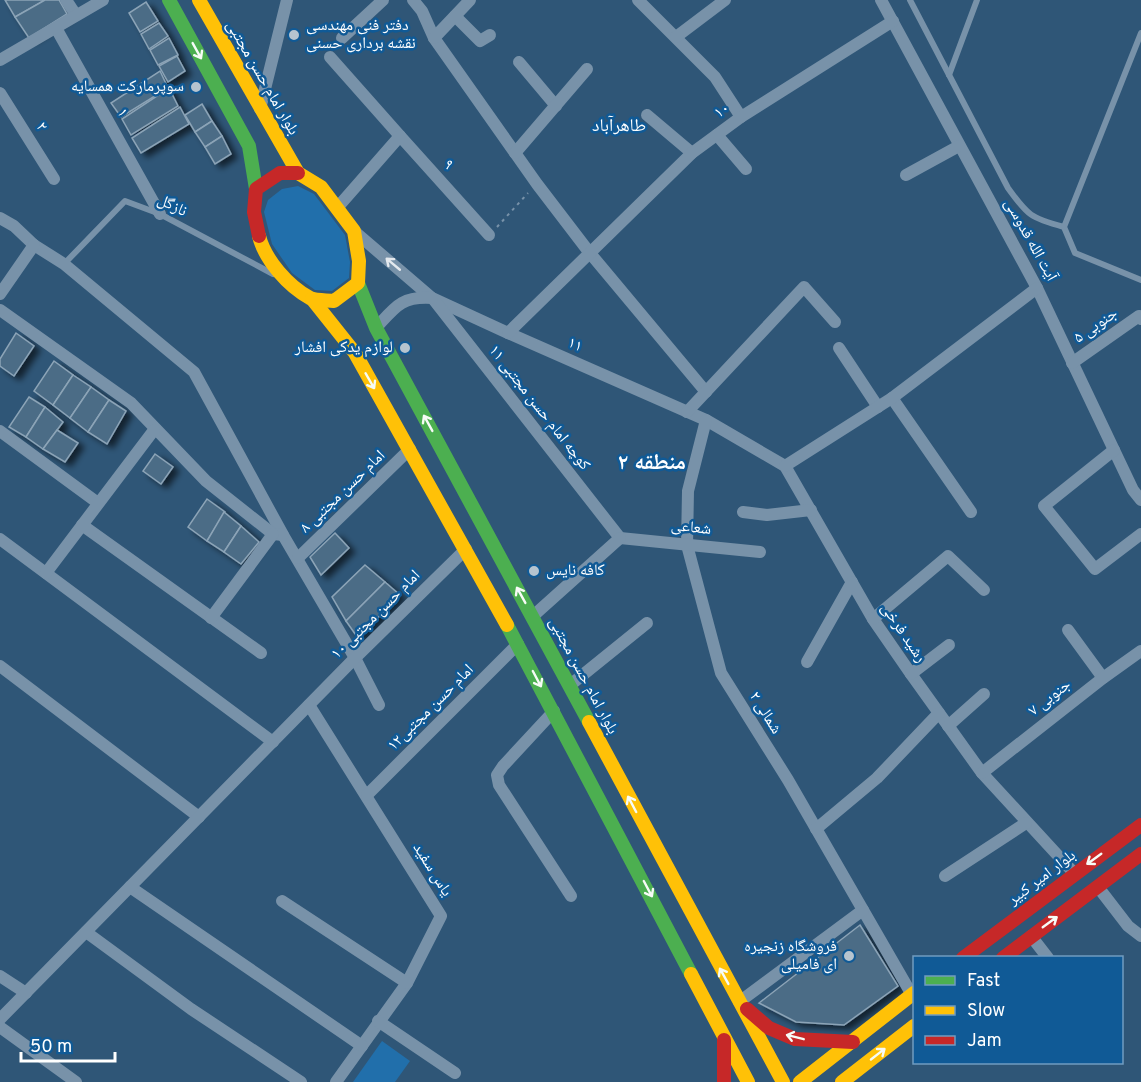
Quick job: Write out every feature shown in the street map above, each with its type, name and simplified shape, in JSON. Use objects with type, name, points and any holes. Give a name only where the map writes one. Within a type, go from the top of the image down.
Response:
[{"type":"main road","points":[[169,0],[249,146],[256,189],[254,212],[262,248],[285,280],[312,299],[355,353],[411,449],[554,711],[748,1082]]},
{"type":"main road","name":"بلوار امام حسن مجتبی","points":[[199,0],[298,172]]},
{"type":"main road","points":[[256,189],[280,173],[298,172],[321,187],[354,231],[359,261],[358,283],[334,301],[312,299]]},
{"type":"main road","name":"بلوار امام حسن مجتبی","points":[[358,283],[376,328],[783,1082]]},
{"type":"main road","name":"بلوار امیر کبیر","points":[[964,956],[1141,825]]},
{"type":"main road","points":[[1004,956],[1141,854]]},
{"type":"main road","points":[[800,1082],[913,995]]},
{"type":"main road","points":[[739,1002],[769,1028],[795,1039],[853,1042]]},
{"type":"main road","points":[[845,1081],[913,1028]]},
{"type":"main road","points":[[723,1032],[724,1082]]},
{"type":"street","points":[[66,0],[76,15]]},
{"type":"street","points":[[0,60],[102,0]]},
{"type":"street","points":[[260,109],[287,0]]},
{"type":"street","points":[[342,38],[383,0]]},
{"type":"street","points":[[413,0],[422,11],[434,38],[537,184],[589,252],[706,392]]},
{"type":"street","points":[[434,38],[470,0]]},
{"type":"street","points":[[638,0],[715,77],[741,117]]},
{"type":"street","points":[[676,37],[725,0]]},
{"type":"street","name":"آیت الله قدوسی","points":[[881,0],[1037,288],[1133,490],[1141,500]]},
{"type":"street","points":[[455,16],[480,41],[490,35]]},
{"type":"street","name":"۱۰","points":[[508,333],[692,153],[741,117],[893,21]]},
{"type":"street","name":"۱","points":[[56,28],[160,214]]},
{"type":"street","name":"۹","points":[[330,57],[489,235]]},
{"type":"street","points":[[519,62],[556,106]]},
{"type":"street","points":[[515,153],[587,69]]},
{"type":"street","name":"۲","points":[[0,93],[54,179]]},
{"type":"street","points":[[647,115],[692,153]]},
{"type":"street","points":[[717,135],[746,169]]},
{"type":"street","points":[[337,208],[400,136]]},
{"type":"street","points":[[906,175],[959,146]]},
{"type":"street","points":[[0,218],[14,226],[34,245],[64,264],[194,372],[278,534],[298,558],[380,705]]},
{"type":"street","name":"۱۱","points":[[354,231],[432,298],[706,420]]},
{"type":"street","points":[[0,294],[34,245]]},
{"type":"street","points":[[687,412],[804,287],[835,322]]},
{"type":"street","points":[[785,466],[892,398],[1037,288]]},
{"type":"street","points":[[376,328],[395,307],[405,300],[416,297],[432,298]]},
{"type":"street","name":"کوچه امام حسن مجتبی ۱۱","points":[[432,298],[620,538]]},
{"type":"street","points":[[0,310],[131,403],[206,481],[278,534]]},
{"type":"street","name":"۵ جنوبی","points":[[1072,363],[1140,317]]},
{"type":"street","points":[[839,348],[878,407]]},
{"type":"street","points":[[892,398],[971,512]]},
{"type":"street","name":"رشید فرخی","points":[[706,420],[785,466],[873,619],[911,674],[982,773],[1074,873]]},
{"type":"street","name":"۲ شمالی","points":[[706,420],[688,491],[687,545],[721,673],[788,780],[913,992]]},
{"type":"street","points":[[46,573],[154,429]]},
{"type":"street","points":[[0,431],[98,503]]},
{"type":"street","name":"امام حسن مجتبی ۸","points":[[298,558],[411,449]]},
{"type":"street","points":[[1114,450],[1044,506],[1095,569],[1141,534]]},
{"type":"street","points":[[743,512],[767,515],[811,510]]},
{"type":"street","points":[[82,525],[261,653]]},
{"type":"street","points":[[211,618],[278,534]]},
{"type":"street","points":[[533,616],[620,538]]},
{"type":"street","name":"شعاعی","points":[[620,538],[759,552]]},
{"type":"street","points":[[0,539],[273,742]]},
{"type":"street","name":"امام حسن مجتبی ۱۰","points":[[0,1019],[355,658],[466,549]]},
{"type":"street","points":[[873,619],[948,556],[984,590]]},
{"type":"street","points":[[807,662],[852,582]]},
{"type":"street","points":[[569,686],[647,623]]},
{"type":"street","points":[[1068,630],[1103,678]]},
{"type":"street","name":"امام حسن مجتبی۱۲","points":[[367,795],[518,644]]},
{"type":"street","points":[[911,674],[950,645]]},
{"type":"street","name":"۷ جنوبی","points":[[982,773],[1141,651]]},
{"type":"street","points":[[0,666],[199,817]]},
{"type":"street","points":[[948,726],[984,694]]},
{"type":"street","name":"یاس سفید","points":[[309,705],[441,916],[407,983],[336,1082]]},
{"type":"street","points":[[554,711],[503,765],[497,775],[498,785],[572,896]]},
{"type":"street","points":[[816,830],[877,778],[939,713]]},
{"type":"street","points":[[945,876],[1026,822]]},
{"type":"street","points":[[130,887],[362,1046]]},
{"type":"street","points":[[1098,887],[1128,926],[1141,936]]},
{"type":"street","points":[[282,901],[407,983]]},
{"type":"street","points":[[739,1002],[863,910]]},
{"type":"street","points":[[86,932],[191,1009],[301,1082]]},
{"type":"street","points":[[1031,936],[1047,956]]},
{"type":"street","points":[[0,976],[26,993]]},
{"type":"street","points":[[378,1021],[455,1073]]},
{"type":"street","points":[[0,1027],[76,1082]]},
{"type":"lane","points":[[910,0],[1008,188],[1021,206],[1036,219],[1064,227]]},
{"type":"lane","points":[[949,75],[977,0]]},
{"type":"lane","points":[[1141,33],[1064,227],[1075,253],[1141,280]]},
{"type":"lane","name":"نازگل","points":[[64,264],[122,202],[129,201],[160,214],[285,280]]},
{"type":"path","points":[[489,235],[537,184]]},
{"type":"shaded area","points":[[298,186],[314,194],[345,235],[350,262],[349,278],[332,291],[315,290],[292,273],[272,244],[264,212],[268,200],[282,189]]},
{"type":"shaded area","points":[[382,1041],[410,1061],[395,1082],[353,1082]]},
{"type":"building","points":[[5,0],[45,0],[15,17]]},
{"type":"building","points":[[45,0],[59,0],[67,14],[29,38],[15,17]]},
{"type":"building","points":[[146,2],[158,21],[140,32],[129,13]]},
{"type":"building","points":[[159,23],[168,36],[149,49],[141,34]]},
{"type":"building","points":[[169,38],[178,55],[158,65],[150,50]]},
{"type":"building","points":[[177,56],[185,71],[168,82],[159,66]]},
{"type":"building","points":[[160,71],[168,88],[121,117],[111,103]]},
{"type":"building","points":[[169,88],[178,106],[131,135],[122,119]]},
{"type":"building","points":[[202,104],[212,121],[195,132],[185,115]]},
{"type":"building","points":[[180,107],[189,124],[141,153],[132,138]]},
{"type":"building","points":[[212,121],[222,136],[205,147],[195,132]]},
{"type":"building","points":[[222,136],[231,154],[215,164],[205,147]]},
{"type":"building","points":[[16,333],[34,346],[14,376],[0,366],[0,359]]},
{"type":"building","points":[[54,361],[73,375],[53,405],[34,391]]},
{"type":"building","points":[[73,375],[91,387],[70,418],[53,405]]},
{"type":"building","points":[[91,387],[109,400],[88,432],[70,418]]},
{"type":"building","points":[[29,397],[45,407],[26,437],[9,427]]},
{"type":"building","points":[[109,400],[126,411],[107,444],[88,432]]},
{"type":"building","points":[[45,407],[63,422],[43,449],[26,437]]},
{"type":"building","points":[[57,430],[78,443],[65,462],[43,449]]},
{"type":"building","points":[[155,454],[173,467],[161,484],[143,471]]},
{"type":"building","points":[[207,499],[225,512],[207,541],[188,527]]},
{"type":"building","points":[[224,512],[241,526],[224,552],[207,541]]},
{"type":"building","points":[[241,526],[259,542],[241,564],[224,552]]},
{"type":"building","points":[[335,533],[349,548],[321,575],[310,557]]},
{"type":"building","points":[[365,565],[385,582],[346,621],[332,597]]},
{"type":"building","points":[[385,582],[400,595],[358,638],[346,621]]},
{"type":"building","name":"فروشگاه زنجیره ای فامیلی","points":[[860,925],[898,986],[844,1025],[796,1022],[759,1003]]},
{"type":"traffic: fast","points":[[169,0],[249,146],[256,189]]},
{"type":"traffic: fast","points":[[358,283],[376,328],[589,722]]},
{"type":"traffic: fast","points":[[507,625],[691,974]]},
{"type":"traffic: slow","points":[[199,0],[298,173],[321,187],[354,231],[359,261],[358,283],[334,301],[310,298],[294,287],[278,271],[266,254],[259,236]]},
{"type":"traffic: slow","points":[[312,299],[355,353],[507,625]]},
{"type":"traffic: slow","points":[[589,722],[783,1082]]},
{"type":"traffic: slow","points":[[691,974],[748,1082]]},
{"type":"traffic: slow","points":[[800,1082],[913,994]]},
{"type":"traffic: slow","points":[[842,1082],[913,1027]]},
{"type":"traffic: jam","points":[[259,236],[254,212],[256,189],[280,173],[298,173]]},
{"type":"traffic: jam","points":[[966,956],[1141,825]]},
{"type":"traffic: jam","points":[[1006,956],[1141,854]]},
{"type":"traffic: jam","points":[[747,1009],[769,1028],[795,1039],[853,1042]]},
{"type":"traffic: jam","points":[[724,1040],[724,1082]]},
{"type":"place","name":"دفتر فنی مهندسی نقشه برداری حسنی","points":[[294,35]]},
{"type":"place","name":"سوپرمارکت همسایه","points":[[196,87]]},
{"type":"place","name":"لوازم یدکی افشار","points":[[405,348]]},
{"type":"place","name":"کافه نایس","points":[[534,571]]},
{"type":"place","name":"فروشگاه زنجیره ای فامیلی","points":[[849,956]]},
{"type":"district","name":"طاهرآباد","points":[[619,126]]},
{"type":"district","name":"منطقه ۲","points":[[652,463]]}]
